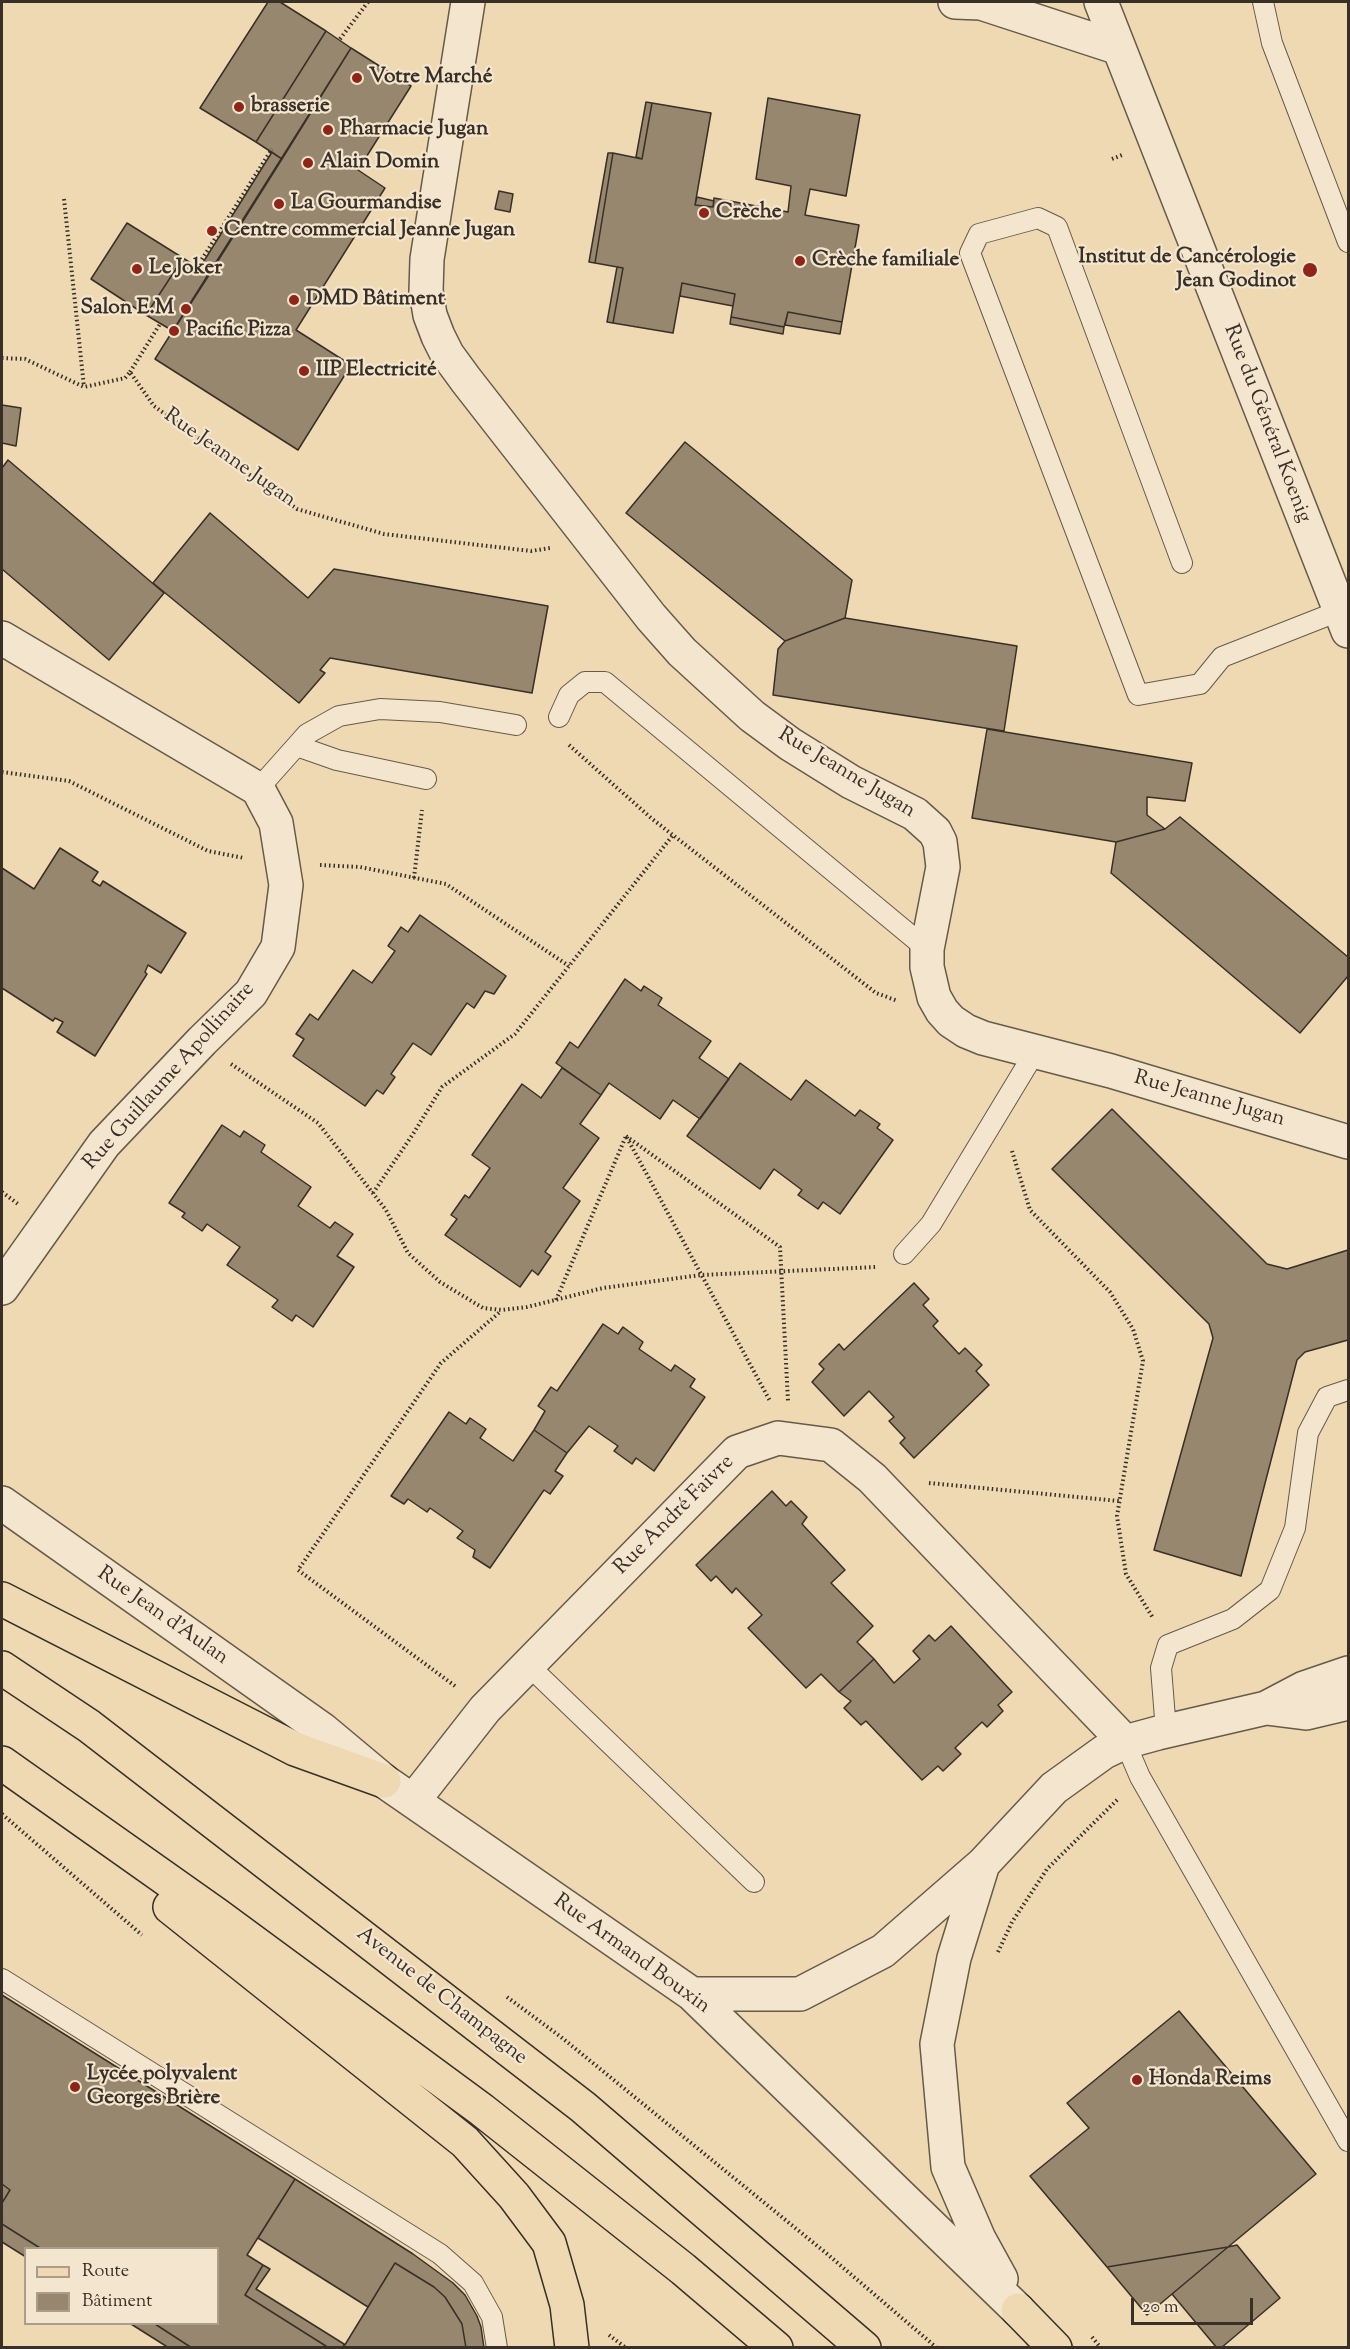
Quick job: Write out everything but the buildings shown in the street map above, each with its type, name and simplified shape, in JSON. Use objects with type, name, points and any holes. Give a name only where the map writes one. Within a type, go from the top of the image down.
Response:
[{"type":"main road","points":[[2,1599],[295,1749],[384,1781]]},
{"type":"main road","name":"Avenue de Champagne","points":[[2,1668],[89,1726],[583,2107],[864,2348]]},
{"type":"main road","points":[[2,1763],[217,1915],[482,2110],[683,2269],[776,2348]]},
{"type":"main road","points":[[2,1773],[465,2142],[514,2196],[549,2243],[567,2305],[572,2348]]},
{"type":"main road","points":[[1018,2310],[1055,2348]]},
{"type":"street","name":"Rue Jeanne Jugan","points":[[468,2],[427,260],[426,291],[430,315],[447,354],[651,617],[682,651],[752,716],[822,765],[886,801],[915,814],[935,832],[941,848],[943,867],[927,949],[927,967],[934,997],[951,1021],[966,1031],[1173,1089],[1348,1142]]},
{"type":"street","points":[[954,2],[981,3],[1119,48]]},
{"type":"street","name":"Rue du Général Koenig","points":[[1101,2],[1344,621],[1348,654]]},
{"type":"street","points":[[2,638],[258,789]]},
{"type":"street","name":"Rue Guillaume Apollinaire","points":[[2,1288],[104,1144],[251,993],[278,947],[286,885],[276,823],[258,789]]},
{"type":"street","name":"Rue André Faivre","points":[[413,1801],[485,1709],[737,1452],[778,1438],[831,1445],[872,1478],[1125,1742]]},
{"type":"street","name":"Rue Jean d'Aulan","points":[[2,1503],[323,1730]]},
{"type":"street","points":[[692,1994],[800,1994],[883,1951],[970,1873],[1054,1788],[1104,1752],[1125,1742],[1266,1708],[1304,1688],[1348,1673]]},
{"type":"street","points":[[1266,1708],[1306,1713],[1348,1703]]},
{"type":"street","name":"Rue Armand Bouxin","points":[[323,1730],[384,1781],[692,1994],[1018,2310]]},
{"type":"street","points":[[970,1873],[937,2044],[948,2167],[979,2239],[1018,2310]]},
{"type":"lane","points":[[1263,2],[1272,43],[1348,242]]},
{"type":"lane","points":[[1182,563],[1057,227],[1038,218],[980,234],[970,253],[1138,695],[1200,684],[1222,657],[1344,621]]},
{"type":"lane","points":[[559,717],[569,695],[585,682],[605,682],[927,949]]},
{"type":"lane","points":[[258,789],[307,734],[339,716],[380,709],[440,712],[516,725]]},
{"type":"lane","points":[[297,746],[337,760],[426,779]]},
{"type":"lane","points":[[904,1254],[932,1224],[1035,1052]]},
{"type":"lane","points":[[1166,1731],[1161,1668],[1168,1645],[1233,1619],[1270,1590],[1295,1528],[1308,1433],[1327,1397],[1348,1390]]},
{"type":"lane","points":[[528,1665],[754,1882]]},
{"type":"lane","points":[[1125,1742],[1140,1777],[1348,2141]]},
{"type":"lane","points":[[2,1979],[440,2254],[472,2283],[492,2317],[497,2348]]},
{"type":"path","points":[[340,39],[368,2]]},
{"type":"path","points":[[197,267],[272,149]]},
{"type":"path","points":[[64,199],[84,387]]},
{"type":"path","points":[[2,358],[26,359],[84,387],[125,378],[160,324]]},
{"type":"path","name":"Rue Jeanne Jugan","points":[[130,372],[154,406],[297,509],[384,534],[531,551],[557,547],[583,530]]},
{"type":"path","points":[[559,717],[563,740],[673,835],[876,993],[897,1001],[934,997]]},
{"type":"path","points":[[414,878],[426,779]]},
{"type":"path","points":[[373,1193],[442,1088],[515,1034],[673,835]]},
{"type":"path","points":[[202,1041],[232,1065],[318,1123],[386,1210],[408,1253],[440,1282],[483,1308],[502,1310],[527,1307],[603,1288],[701,1275],[874,1268],[904,1254]]},
{"type":"path","points":[[999,1111],[1029,1210],[1110,1292],[1133,1329],[1143,1362],[1117,1516],[1126,1574],[1168,1645]]},
{"type":"path","points":[[626,1136],[780,1247],[790,1440]]},
{"type":"path","points":[[626,1136],[790,1440]]},
{"type":"path","points":[[556,1300],[626,1136]]},
{"type":"path","points":[[485,1709],[298,1570],[441,1363],[502,1310]]},
{"type":"path","points":[[872,1478],[1119,1501]]},
{"type":"path","points":[[994,1959],[1012,1922],[1047,1869],[1140,1777]]},
{"type":"path","points":[[1084,2328],[1101,2348]]},
{"type":"place","name":"Votre Marché","points":[[357,78]]},
{"type":"place","name":"brasserie","points":[[239,107]]},
{"type":"place","name":"Pharmacie Jugan","points":[[328,130]]},
{"type":"place","name":"Alain Domin","points":[[308,163]]},
{"type":"place","name":"La Gourmandise","points":[[279,204]]},
{"type":"place","name":"Crèche","points":[[704,213]]},
{"type":"place","name":"Centre commercial Jeanne Jugan","points":[[212,231]]},
{"type":"place","name":"Crèche familiale","points":[[800,261]]},
{"type":"place","name":"Le Joker","points":[[137,269]]},
{"type":"place","name":"Institut de Cancérologie Jean Godinot","points":[[1310,270]]},
{"type":"place","name":"DMD Bâtiment","points":[[294,300]]},
{"type":"place","name":"Salon E.M","points":[[186,309]]},
{"type":"place","name":"Pacific Pizza","points":[[174,331]]},
{"type":"place","name":"IIP Electricité","points":[[304,371]]},
{"type":"place","name":"Honda Reims","points":[[1137,2080]]},
{"type":"place","name":"Lycée polyvalent Georges Brière","points":[[75,2087]]}]
